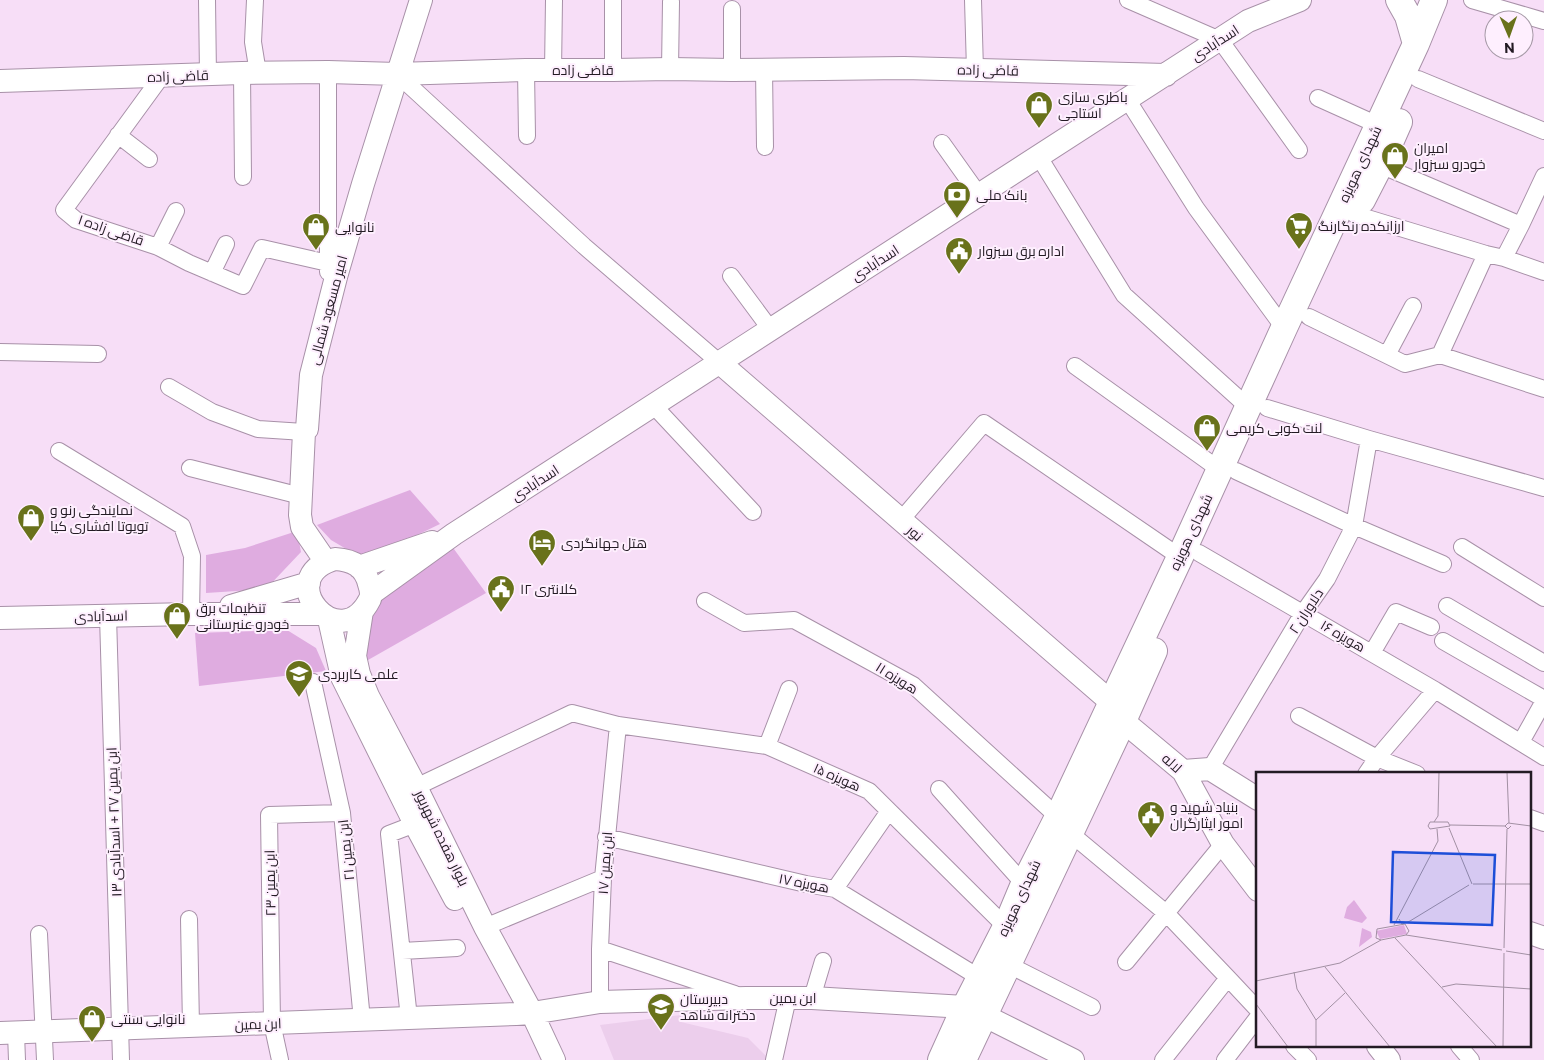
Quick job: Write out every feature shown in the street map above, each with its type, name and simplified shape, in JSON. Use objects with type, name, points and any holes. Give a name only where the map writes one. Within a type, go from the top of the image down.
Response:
[{"type":"main road","points":[[1399,0],[1408,16],[1416,44]]},
{"type":"main road","name":"شهدای هویزه","points":[[1258,408],[1284,328],[1416,44],[1434,0]]},
{"type":"main road","name":"شهدای هویزه","points":[[941,1060],[1007,964],[1064,825],[1228,470],[1258,408],[1309,317],[1354,214],[1380,165],[1454,0]]},
{"type":"main road","name":"شهدای هویزه","points":[[962,1060],[980,978],[1006,927],[1024,884],[1064,825]]},
{"type":"street","points":[[243,177],[254,42],[255,0]]},
{"type":"street","name":"امیر مسعود شمالی","points":[[326,562],[302,527],[300,515],[304,432],[307,429],[311,375],[360,194],[421,0]]},
{"type":"street","points":[[553,71],[554,0]]},
{"type":"street","points":[[613,0],[613,70]]},
{"type":"street","points":[[973,0],[974,70]]},
{"type":"street","points":[[1128,0],[1220,40],[1299,150]]},
{"type":"street","points":[[1248,21],[1260,0]]},
{"type":"street","name":"اسدآبادی","points":[[367,602],[454,534],[1127,99],[1248,21],[1300,0]]},
{"type":"street","points":[[1472,0],[1544,21]]},
{"type":"street","points":[[207,2],[208,75]]},
{"type":"street","points":[[670,69],[671,2]]},
{"type":"street","points":[[732,9],[732,70]]},
{"type":"street","name":"قاضی زاده","points":[[0,82],[250,73],[328,72],[397,74],[526,70],[670,69],[904,68],[1166,75]]},
{"type":"street","points":[[764,69],[764,147]]},
{"type":"street","points":[[526,70],[527,136]]},
{"type":"street","points":[[328,72],[328,308]]},
{"type":"street","points":[[397,74],[584,246],[720,363]]},
{"type":"street","name":"قاضی زاده ۱","points":[[161,77],[64,210],[76,220],[158,247],[189,263],[243,286],[262,248],[328,263]]},
{"type":"street","points":[[1418,79],[1544,131]]},
{"type":"street","points":[[1318,98],[1378,125]]},
{"type":"street","points":[[1127,99],[1196,208],[1284,328]]},
{"type":"street","points":[[118,135],[149,159]]},
{"type":"street","points":[[942,143],[979,195]]},
{"type":"street","points":[[1039,157],[1124,295],[1258,408],[1544,488]]},
{"type":"street","points":[[1380,165],[1521,225]]},
{"type":"street","points":[[1504,258],[1544,176]]},
{"type":"street","points":[[158,247],[176,211]]},
{"type":"street","points":[[1354,214],[1504,258],[1544,272]]},
{"type":"street","points":[[212,273],[226,244]]},
{"type":"street","points":[[1440,355],[1486,254]]},
{"type":"street","points":[[731,276],[771,330]]},
{"type":"street","points":[[1387,355],[1413,306]]},
{"type":"street","points":[[1309,317],[1405,364],[1440,355],[1544,390]]},
{"type":"street","points":[[0,352],[98,354]]},
{"type":"street","name":"نور","points":[[720,363],[901,520],[1117,712]]},
{"type":"street","points":[[1075,366],[1228,470],[1443,564]]},
{"type":"street","points":[[168,386],[212,412],[258,429],[304,432]]},
{"type":"street","points":[[654,406],[753,512]]},
{"type":"street","name":"هویزه ۱۶","points":[[901,520],[984,423],[1189,555],[1304,613],[1544,757]]},
{"type":"street","name":"دلاوران ۲","points":[[1210,769],[1304,613],[1327,579],[1354,526],[1369,439]]},
{"type":"street","points":[[59,451],[182,526],[192,556],[196,614]]},
{"type":"street","points":[[190,468],[301,496]]},
{"type":"street","name":"اسدآبادی","points":[[359,567],[454,534]]},
{"type":"street","points":[[1462,546],[1544,598]]},
{"type":"street","points":[[335,559],[354,563],[359,567],[367,577],[367,602],[355,616],[346,620],[337,620],[324,616],[314,608],[308,592],[312,575],[318,567],[335,559]]},
{"type":"street","name":"اسدآبادی","points":[[196,614],[309,583]]},
{"type":"street","name":"هویزه ۱۱","points":[[705,601],[744,623],[794,620],[913,685],[1064,825],[1166,913],[1256,1008]]},
{"type":"street","name":"بلوار هفده شهریور","points":[[367,602],[356,656],[358,674],[485,927],[524,1014],[538,1060]]},
{"type":"street","points":[[1447,606],[1544,663]]},
{"type":"street","points":[[1372,653],[1396,612],[1431,627]]},
{"type":"street","name":"اسدآبادی","points":[[0,618],[196,614],[324,616]]},
{"type":"street","name":"ابن یمین ۲۷ + اسدآبادی ۱۳","points":[[108,616],[121,1060]]},
{"type":"street","name":"بلوار هفده شهریور","points":[[324,616],[342,676],[415,824],[524,1014],[554,1060]]},
{"type":"street","points":[[1442,641],[1544,700],[1521,742]]},
{"type":"street","name":"ابن یمین ۲۱","points":[[313,682],[342,813],[362,1020]]},
{"type":"street","points":[[767,746],[789,689]]},
{"type":"street","points":[[1367,772],[1435,690]]},
{"type":"street","name":"هویزه ۱۵","points":[[416,787],[572,712],[618,725],[767,746],[869,791],[1006,927]]},
{"type":"street","name":"لاله","points":[[1117,712],[1182,771],[1223,844],[1256,887]]},
{"type":"street","points":[[1299,716],[1377,758],[1412,772]]},
{"type":"street","name":"ابن یمین ۱۷","points":[[600,1002],[603,878],[618,725]]},
{"type":"street","points":[[1182,771],[1210,769],[1256,798]]},
{"type":"street","points":[[939,789],[1024,884]]},
{"type":"street","points":[[835,889],[889,811]]},
{"type":"street","name":"ابن یمین ۲۳","points":[[272,1023],[269,815],[342,813]]},
{"type":"street","points":[[1532,819],[1544,823]]},
{"type":"street","points":[[409,1018],[389,834],[415,824]]},
{"type":"street","name":"هویزه ۱۷","points":[[606,838],[835,889],[980,978]]},
{"type":"street","points":[[1126,962],[1223,844]]},
{"type":"street","points":[[485,927],[603,878]]},
{"type":"street","points":[[189,919],[191,1026]]},
{"type":"street","points":[[39,934],[45,1060]]},
{"type":"street","points":[[1532,934],[1544,938]]},
{"type":"street","points":[[402,951],[457,948]]},
{"type":"street","points":[[600,949],[746,998]]},
{"type":"street","points":[[812,998],[823,961]]},
{"type":"street","points":[[1007,964],[1092,1007]]},
{"type":"street","points":[[1163,1060],[1228,978]]},
{"type":"street","points":[[774,1060],[788,998]]},
{"type":"street","name":"ابن یمین","points":[[8,1033],[524,1014],[600,1002],[812,998],[974,1011],[1073,1060]]},
{"type":"street","points":[[1225,1060],[1256,1020]]},
{"type":"street","points":[[272,1023],[280,1060]]},
{"type":"street","points":[[8,1033],[17,1060]]},
{"type":"street","points":[[1296,1048],[1308,1060]]},
{"type":"street","points":[[1380,1048],[1389,1060]]},
{"type":"street","points":[[1461,1048],[1471,1060]]},
{"type":"shaded area","points":[[410,490],[440,524],[365,560],[331,540],[317,525]]},
{"type":"shaded area","points":[[297,531],[301,552],[266,589],[206,593],[206,555],[245,548]]},
{"type":"shaded area","points":[[451,545],[486,593],[361,664],[367,609]]},
{"type":"shaded area","points":[[287,630],[316,648],[326,671],[199,686],[195,633]]},
{"type":"shaded area","name":"دبیرستان دخترانه شاهد","points":[[681,1015],[681,1022],[748,1038],[766,1056],[766,1060],[614,1060],[600,1025]]},
{"type":"place","name":"باطری سازی استاجی","points":[[1039,129]]},
{"type":"place","name":"امیران خودرو سبزوار","points":[[1395,180]]},
{"type":"place","name":"بانک ملی","points":[[957,219]]},
{"type":"place","name":"ارزانکده رنگارنگ","points":[[1299,250]]},
{"type":"place","name":"نانوایی","points":[[316,251]]},
{"type":"place","name":"اداره برق سبزوار","points":[[959,275]]},
{"type":"place","name":"لنت کوبی کریمی","points":[[1207,452]]},
{"type":"place","name":"نمایندگی رنو و تویوتا افشاری کیا","points":[[31,542]]},
{"type":"place","name":"هتل جهانگردی","points":[[542,567]]},
{"type":"place","name":"کلانتری ۱۲","points":[[501,613]]},
{"type":"place","name":"تنظیمات برق خودرو عنبرستانی","points":[[177,640]]},
{"type":"place","name":"علمی کاربردی","points":[[299,698]]},
{"type":"place","name":"بنیاد شهید و امور ایثارگران","points":[[1151,839]]},
{"type":"place","name":"دبیرستان دخترانه شاهد","points":[[661,1031]]},
{"type":"place","name":"نانوایی سنتی","points":[[92,1043]]}]
